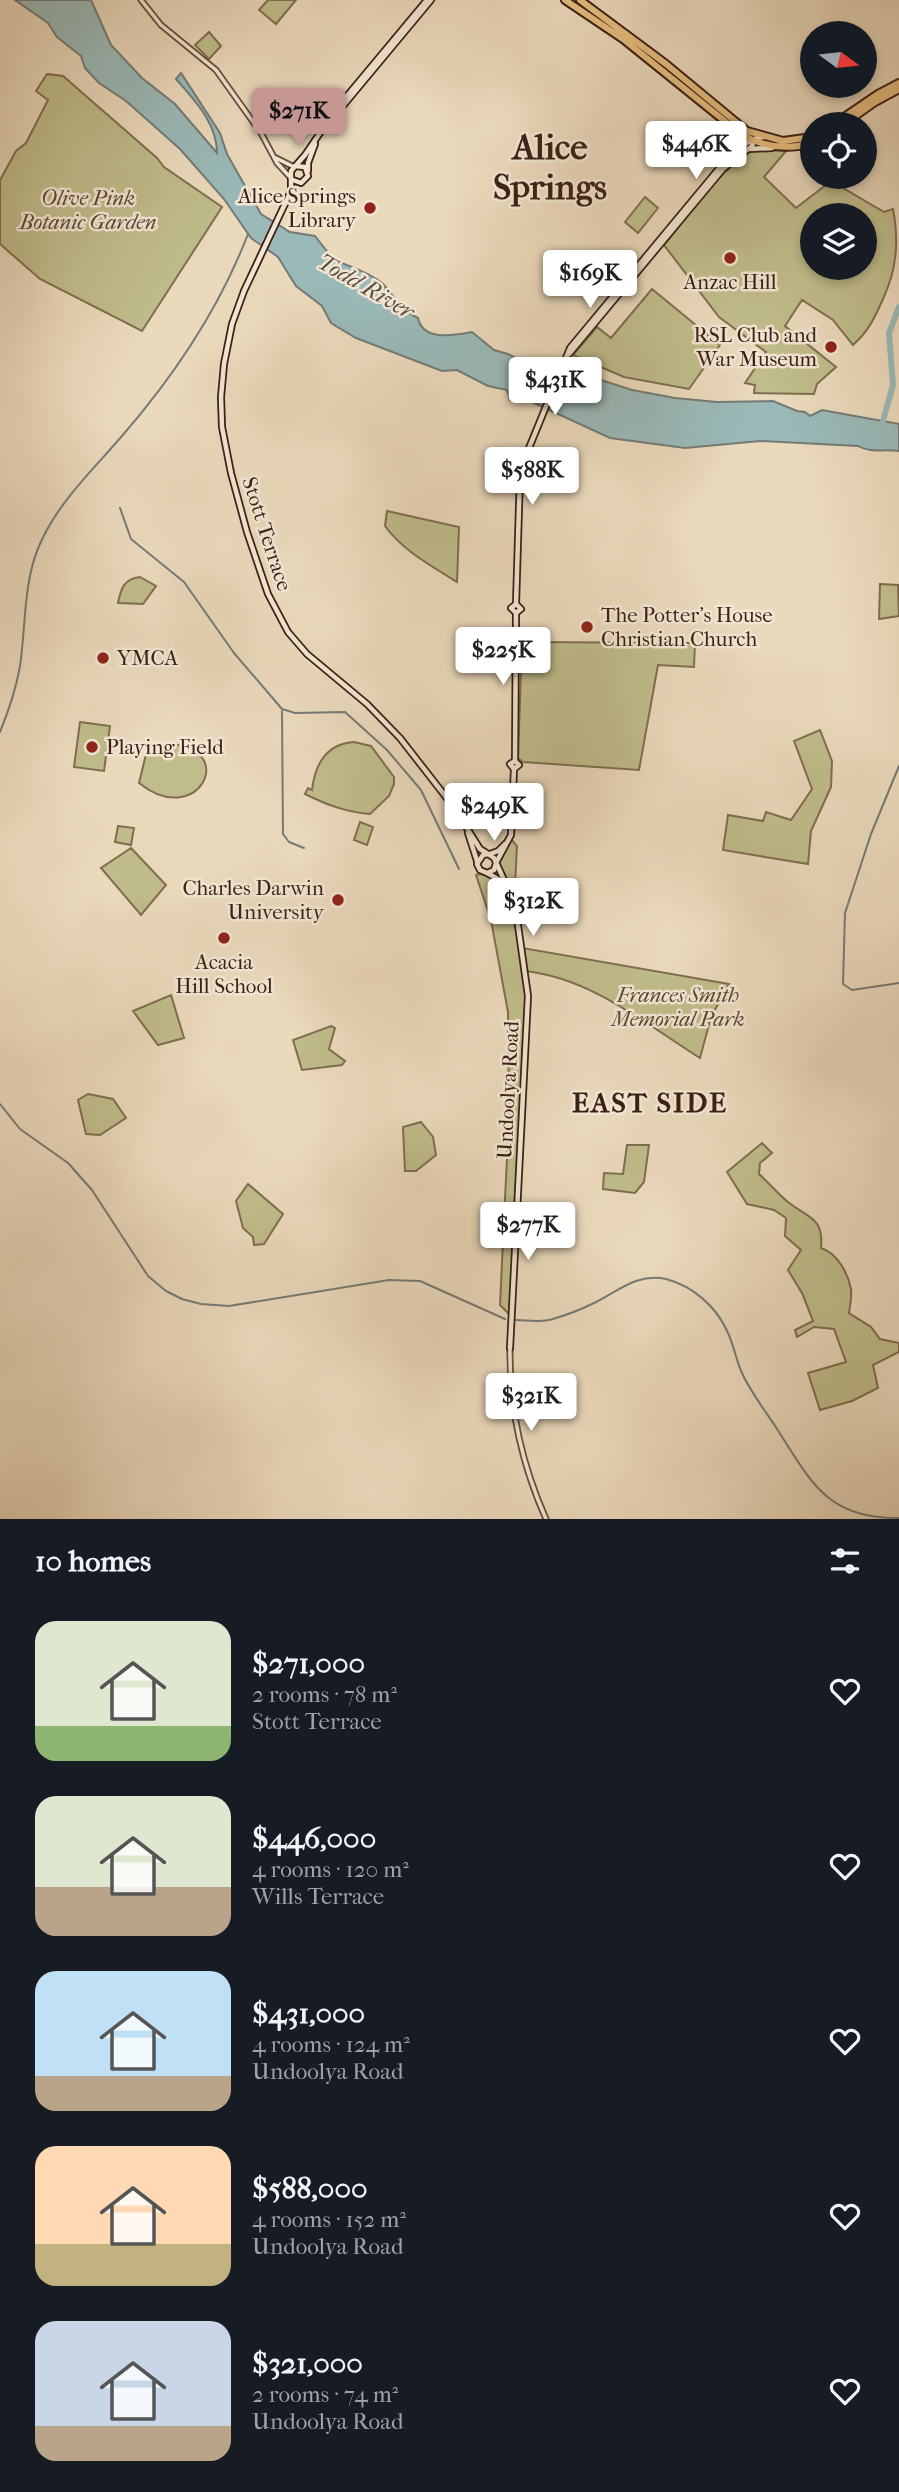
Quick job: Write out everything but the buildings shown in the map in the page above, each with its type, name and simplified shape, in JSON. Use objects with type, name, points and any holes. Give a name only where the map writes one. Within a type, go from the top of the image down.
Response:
[{"type":"highway","points":[[565,0],[657,61],[735,131],[753,140],[783,147],[800,145]]},
{"type":"highway","points":[[580,0],[747,131],[788,141],[800,139]]},
{"type":"highway","points":[[852,112],[899,83]]},
{"type":"highway","points":[[861,112],[899,89]]},
{"type":"main road","points":[[322,131],[309,161],[307,179],[301,183],[292,179],[290,173],[334,115],[427,3]]},
{"type":"main road","points":[[487,873],[494,870],[509,842],[512,827],[514,769],[510,764],[515,761],[516,613],[521,609],[516,604],[520,475],[516,469],[522,464],[566,356],[727,162],[740,143],[740,136],[735,131]]},
{"type":"main road","points":[[747,131],[753,140]]},
{"type":"main road","points":[[727,162],[753,140],[765,137]]},
{"type":"main road","points":[[748,150],[753,140]]},
{"type":"main road","points":[[727,162],[748,150],[783,147]]},
{"type":"main road","points":[[295,167],[303,166],[308,172]]},
{"type":"main road","name":"Stott Terrace","points":[[292,179],[288,198],[244,291],[230,334],[224,364],[221,412],[231,473],[263,580],[279,617],[298,644],[391,728],[462,820],[480,849],[488,854]]},
{"type":"main road","name":"Stott Terrace","points":[[288,198],[301,183]]},
{"type":"main road","name":"Stott Terrace","points":[[462,820],[478,863]]},
{"type":"main road","points":[[478,863],[481,857],[502,848],[512,827]]},
{"type":"main road","name":"Undoolya Road","points":[[488,854],[494,858],[512,895],[516,910],[528,1007],[510,1348]]},
{"type":"main road","name":"Undoolya Road","points":[[478,863],[480,870],[495,877],[502,885],[516,910]]},
{"type":"street","points":[[141,0],[161,25],[216,70],[261,133],[272,154],[292,179]]},
{"type":"street","points":[[272,154],[282,163],[295,167]]},
{"type":"street","name":"Undoolya Road","points":[[510,1348],[513,1398],[522,1457],[546,1519]]},
{"type":"green space","points":[[268,0],[296,0],[276,24],[259,10]]},
{"type":"green space","points":[[209,32],[221,46],[209,59],[195,45]]},
{"type":"green space","name":"Olive Pink Botanic Garden","points":[[47,74],[63,76],[164,167],[222,207],[142,331],[40,279],[0,244],[0,180],[16,151],[26,143],[48,100],[36,91]]},
{"type":"green space","points":[[755,149],[786,151],[764,177],[796,208],[800,205],[800,280],[877,280],[877,208],[884,212],[893,209],[896,232],[894,266],[874,318],[858,340],[853,345],[833,320],[802,300],[785,326],[836,367],[817,384],[814,394],[754,393],[755,385],[745,383],[766,352],[719,317],[664,245],[732,164]]},
{"type":"green space","points":[[821,189],[845,189],[869,203],[802,203]]},
{"type":"green space","points":[[645,197],[658,208],[638,233],[625,222]]},
{"type":"green space","points":[[652,289],[720,345],[689,389],[624,377],[573,355],[597,327],[611,338]]},
{"type":"green space","points":[[387,511],[459,527],[457,582],[418,557],[392,535],[385,526]]},
{"type":"green space","points":[[140,577],[156,586],[143,604],[118,603],[124,585]]},
{"type":"green space","points":[[880,584],[898,585],[899,616],[879,619]]},
{"type":"green space","points":[[522,642],[695,643],[694,667],[658,665],[639,770],[523,762],[518,758]]},
{"type":"green space","name":"Playing Field","points":[[80,722],[110,726],[104,771],[74,767]]},
{"type":"green space","points":[[820,730],[832,761],[831,787],[811,831],[808,864],[723,850],[728,815],[763,821],[766,812],[791,820],[812,789],[794,741]]},
{"type":"green space","points":[[354,742],[371,746],[394,777],[389,796],[370,814],[353,812],[305,794],[308,788],[312,790],[319,764],[329,751]]},
{"type":"green space","points":[[170,744],[191,749],[203,759],[206,771],[202,783],[193,793],[178,797],[160,795],[139,783],[147,750]]},
{"type":"green space","points":[[360,822],[373,827],[367,845],[354,840]]},
{"type":"green space","points":[[118,826],[134,828],[131,845],[115,842]]},
{"type":"green space","points":[[511,839],[517,846],[513,896],[496,865]]},
{"type":"green space","points":[[131,848],[166,885],[141,915],[101,868]]},
{"type":"green space","name":"Frances Smith Memorial Park","points":[[483,873],[494,877],[508,893],[513,903],[522,948],[729,984],[711,1017],[700,1058],[617,1004],[595,993],[549,975],[525,971],[527,985],[518,1205],[504,1218],[509,1119],[508,1012],[491,920],[476,875]]},
{"type":"green space","points":[[171,995],[184,1038],[158,1045],[133,1011]]},
{"type":"green space","points":[[331,1026],[335,1028],[329,1049],[345,1061],[342,1065],[302,1070],[293,1040]]},
{"type":"green space","points":[[88,1094],[113,1099],[126,1118],[100,1135],[86,1134],[78,1100]]},
{"type":"green space","points":[[421,1122],[433,1137],[436,1155],[416,1171],[405,1171],[403,1127]]},
{"type":"green space","points":[[762,1143],[772,1153],[760,1163],[759,1174],[784,1199],[817,1224],[821,1248],[837,1259],[850,1283],[849,1313],[871,1327],[880,1339],[899,1343],[899,1352],[873,1365],[878,1388],[852,1401],[820,1410],[808,1373],[846,1362],[834,1329],[814,1327],[797,1337],[795,1330],[813,1321],[802,1293],[788,1270],[801,1250],[785,1236],[786,1218],[774,1210],[747,1204],[727,1172]]},
{"type":"green space","points":[[627,1145],[649,1145],[644,1182],[635,1193],[603,1189],[604,1173],[623,1174]]},
{"type":"green space","points":[[248,1184],[283,1214],[264,1244],[254,1245],[253,1237],[243,1228],[236,1201]]},
{"type":"green space","points":[[504,1220],[509,1221],[517,1231],[512,1317],[500,1305]]},
{"type":"water","name":"Todd River","points":[[15,0],[91,0],[111,45],[142,78],[175,104],[217,153],[209,122],[176,79],[181,73],[220,133],[227,154],[261,214],[290,232],[315,236],[338,261],[368,274],[386,287],[403,307],[418,318],[426,331],[440,335],[472,332],[494,350],[508,354],[544,373],[570,370],[632,390],[675,398],[717,402],[773,401],[810,416],[822,410],[899,424],[899,451],[760,441],[685,448],[610,438],[530,401],[510,400],[507,390],[488,386],[457,370],[442,371],[356,338],[331,323],[322,306],[296,286],[278,257],[251,238],[224,199],[180,149],[126,101],[99,83],[85,68],[81,56],[57,37],[48,23]]},
{"type":"waterway","points":[[0,732],[18,675],[30,575],[39,546],[66,501],[141,413],[194,340],[224,288],[248,234]]},
{"type":"waterway","points":[[881,428],[893,385],[889,333],[899,307]]},
{"type":"waterway","points":[[120,508],[131,539],[184,582],[234,653],[282,709],[295,713],[345,712],[387,750],[421,790],[459,869]]},
{"type":"waterway","points":[[282,711],[283,834],[289,842],[304,848]]},
{"type":"waterway","points":[[899,766],[871,834],[845,913],[843,984],[852,990],[899,983]]},
{"type":"waterway","points":[[0,1104],[20,1129],[68,1163],[92,1190],[148,1276],[166,1291],[182,1299],[201,1304],[229,1306],[389,1280],[420,1281],[505,1319]]},
{"type":"waterway","points":[[516,1320],[544,1321],[558,1317],[646,1278],[666,1279],[686,1287],[711,1306],[723,1324],[750,1388],[813,1482],[825,1495],[855,1512],[875,1517],[899,1518]]},
{"type":"place","name":"Alice Springs Library","points":[[370,208]]},
{"type":"place","name":"Anzac Hill","points":[[730,258]]},
{"type":"place","name":"RSL Club and War Museum","points":[[831,347]]},
{"type":"place","name":"The Potter's House Christian Church","points":[[587,627]]},
{"type":"place","name":"YMCA","points":[[103,658]]},
{"type":"place","name":"Playing Field","points":[[92,747]]},
{"type":"place","name":"Charles Darwin University","points":[[338,900]]},
{"type":"place","name":"Acacia Hill School","points":[[224,938]]},
{"type":"district","name":"Alice Springs","points":[[550,167]]},
{"type":"district","name":"EAST SIDE","points":[[650,1102]]}]
